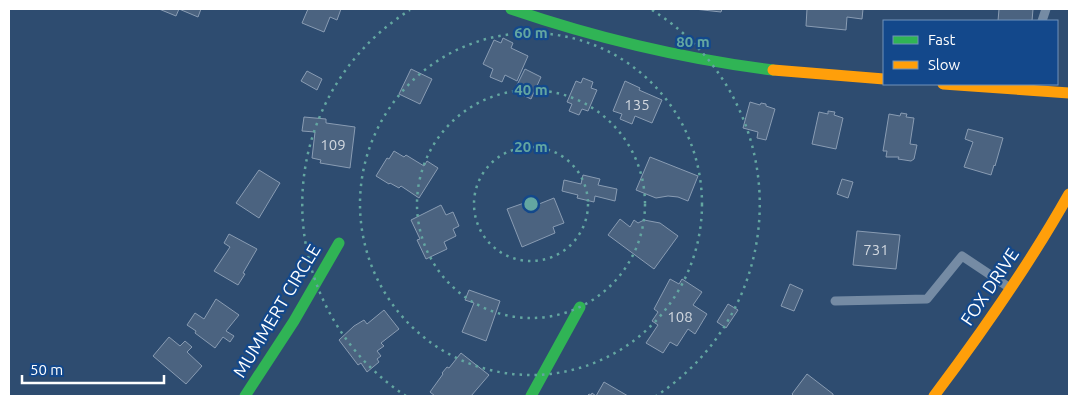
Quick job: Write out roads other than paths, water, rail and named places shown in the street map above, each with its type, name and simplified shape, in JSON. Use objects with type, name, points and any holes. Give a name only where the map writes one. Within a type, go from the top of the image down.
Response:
[{"type":"street","points":[[511,9],[542,20],[614,40],[686,56],[760,68],[883,79]]},
{"type":"street","points":[[973,85],[1031,87],[1069,93]]},
{"type":"street","name":"FOX DRIVE","points":[[934,396],[1012,290],[1050,229],[1069,194]]},
{"type":"street","name":"MUMMERT CIRCLE","points":[[245,396],[278,350],[339,243]]},
{"type":"street","points":[[531,396],[580,307]]},
{"type":"lane","points":[[835,301],[926,299],[962,256],[1012,290]]}]
